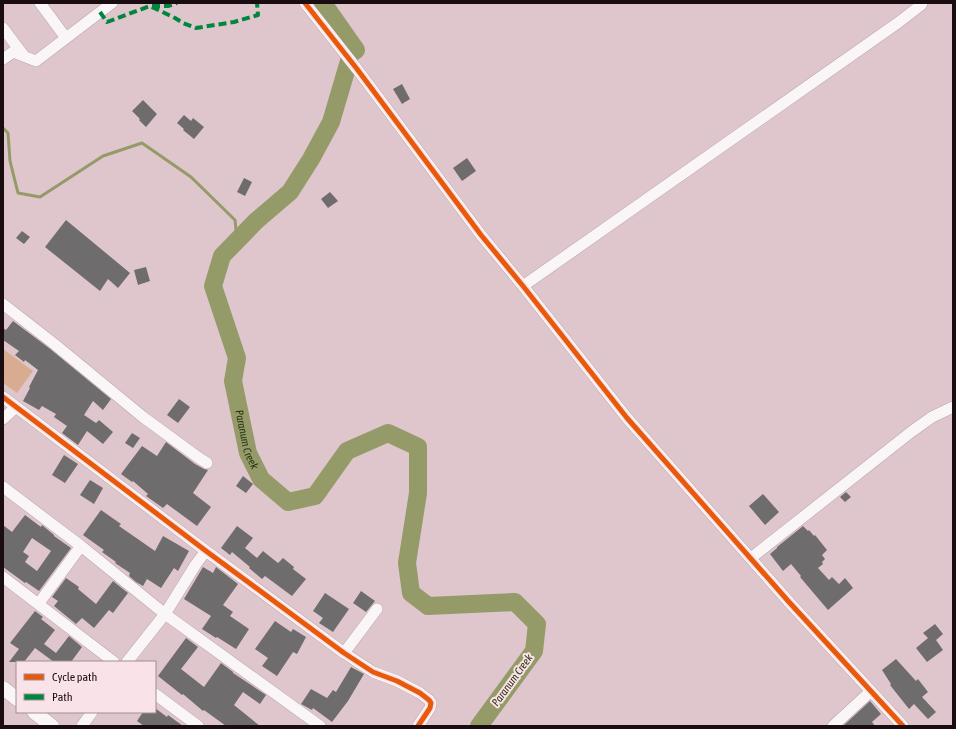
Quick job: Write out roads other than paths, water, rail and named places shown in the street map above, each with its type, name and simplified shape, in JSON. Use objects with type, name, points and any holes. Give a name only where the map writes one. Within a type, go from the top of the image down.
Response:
[{"type":"main road","points":[[3,688],[16,698]]},
{"type":"main road","points":[[35,713],[52,726]]},
{"type":"street","points":[[40,3],[66,38]]},
{"type":"street","points":[[3,59],[13,52],[36,61],[66,38],[97,8],[112,3]]},
{"type":"street","points":[[305,3],[357,69],[481,235],[627,418],[789,602],[903,726]]},
{"type":"street","points":[[523,286],[893,27],[922,3]]},
{"type":"street","points":[[3,28],[24,56]]},
{"type":"street","points":[[3,304],[54,343],[143,417],[207,463]]},
{"type":"street","points":[[3,397],[206,551],[344,653],[373,672],[397,681],[420,693],[429,700],[431,703],[430,708],[418,726]]},
{"type":"street","points":[[3,419],[16,406]]},
{"type":"street","points":[[751,558],[911,432],[932,417],[953,407]]},
{"type":"street","points":[[3,487],[81,546],[165,614],[320,726]]},
{"type":"street","points":[[38,603],[81,546]]},
{"type":"street","points":[[128,661],[165,614],[196,564],[206,551]]},
{"type":"street","points":[[3,577],[113,661]]},
{"type":"street","points":[[344,653],[377,609]]},
{"type":"street","points":[[833,726],[871,691]]},
{"type":"street","points":[[156,695],[198,726]]},
{"type":"street","points":[[82,726],[91,713]]},
{"type":"waterway","name":"Paranum Creek","points":[[323,3],[356,50],[355,51]]},
{"type":"waterway","name":"Paranum Creek","points":[[349,61],[331,122],[311,159],[290,192],[256,221],[222,256],[213,286],[237,358],[233,381],[248,453],[261,479],[288,502],[315,496],[347,451],[388,433],[418,447],[418,493],[407,563],[411,593],[428,606],[515,602],[537,624],[534,651],[479,726]]},
{"type":"waterway","points":[[3,128],[8,133],[10,161],[18,193],[40,197],[103,156],[142,143],[191,177],[235,220],[237,240]]}]
